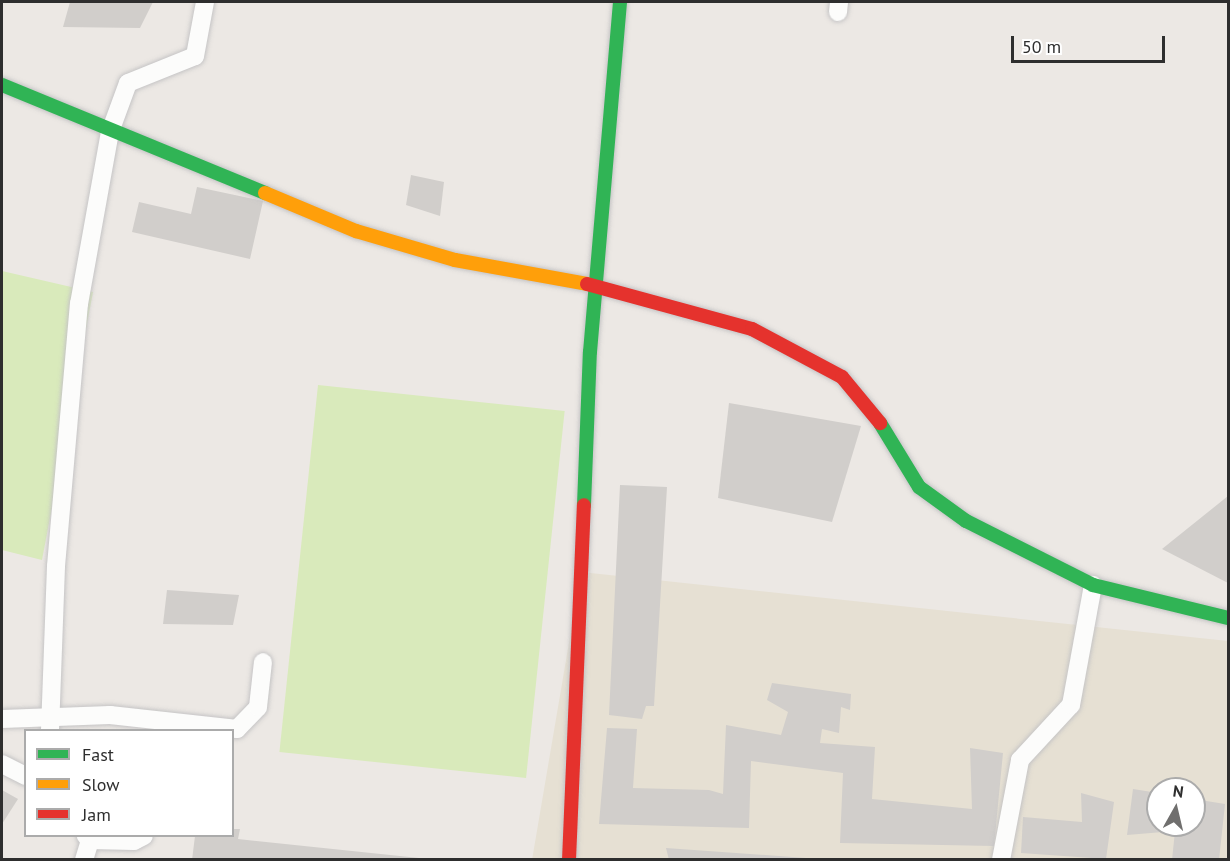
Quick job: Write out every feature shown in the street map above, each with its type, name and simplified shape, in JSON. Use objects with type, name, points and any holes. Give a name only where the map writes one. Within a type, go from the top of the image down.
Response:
[{"type":"street","points":[[50,723],[56,566],[79,304],[110,132],[128,83],[195,56],[205,2]]},
{"type":"street","points":[[569,860],[590,364],[620,2]]},
{"type":"street","points":[[2,85],[110,132],[235,179],[356,231],[454,260],[597,286],[672,310],[752,329],[842,377],[879,422],[920,487],[966,521],[1093,585],[1228,618]]},
{"type":"street","points":[[1001,860],[1020,760],[1071,705],[1093,585]]},
{"type":"street","points":[[235,736],[258,707],[263,662]]},
{"type":"street","points":[[2,719],[50,723],[110,715],[193,729]]},
{"type":"street","points":[[2,764],[24,775]]},
{"type":"street","points":[[84,860],[88,838],[134,841],[142,837]]},
{"type":"shaded area","points":[[581,572],[1228,641],[1228,859],[532,860]]},
{"type":"green space","points":[[2,271],[93,292],[42,560],[2,550]]},
{"type":"green space","points":[[318,385],[565,411],[526,778],[279,752]]},
{"type":"building","points":[[70,2],[153,2],[140,28],[63,27]]},
{"type":"building","points":[[411,175],[444,182],[440,216],[406,205]]},
{"type":"building","points":[[197,187],[263,201],[250,259],[132,232],[139,202],[191,214]]},
{"type":"building","points":[[729,403],[861,426],[832,522],[718,498]]},
{"type":"building","points":[[620,485],[667,487],[654,706],[646,706],[642,719],[609,715]]},
{"type":"building","points":[[1228,496],[1228,583],[1162,549]]},
{"type":"building","points":[[167,590],[239,595],[233,625],[163,624]]},
{"type":"building","points":[[772,683],[851,694],[850,710],[841,707],[839,733],[822,729],[820,743],[875,747],[872,799],[972,809],[970,748],[1003,753],[994,846],[840,843],[843,773],[751,761],[749,828],[599,824],[607,728],[637,729],[633,788],[709,790],[723,794],[726,725],[781,735],[788,712],[767,700]]},
{"type":"building","points":[[1133,789],[1146,791],[1146,833],[1127,835]]},
{"type":"building","points":[[2,790],[18,799],[2,824]]},
{"type":"building","points":[[1081,793],[1114,802],[1106,859],[1021,853],[1023,817],[1082,822]]},
{"type":"building","points":[[1206,801],[1225,804],[1219,860],[1172,860],[1174,837],[1206,837]]},
{"type":"building","points":[[234,829],[240,829],[238,839],[438,860],[192,860],[195,837],[234,837]]},
{"type":"building","points":[[666,848],[806,858],[806,860],[669,860]]},
{"type":"traffic: fast","points":[[584,505],[590,352],[620,2]]},
{"type":"traffic: fast","points":[[2,85],[265,193]]},
{"type":"traffic: fast","points":[[880,423],[919,487],[966,521],[1093,585],[1228,618]]},
{"type":"traffic: slow","points":[[265,193],[356,231],[455,260],[587,284]]},
{"type":"traffic: jam","points":[[587,284],[752,329],[842,377],[880,423]]},
{"type":"traffic: jam","points":[[569,860],[584,505]]}]
